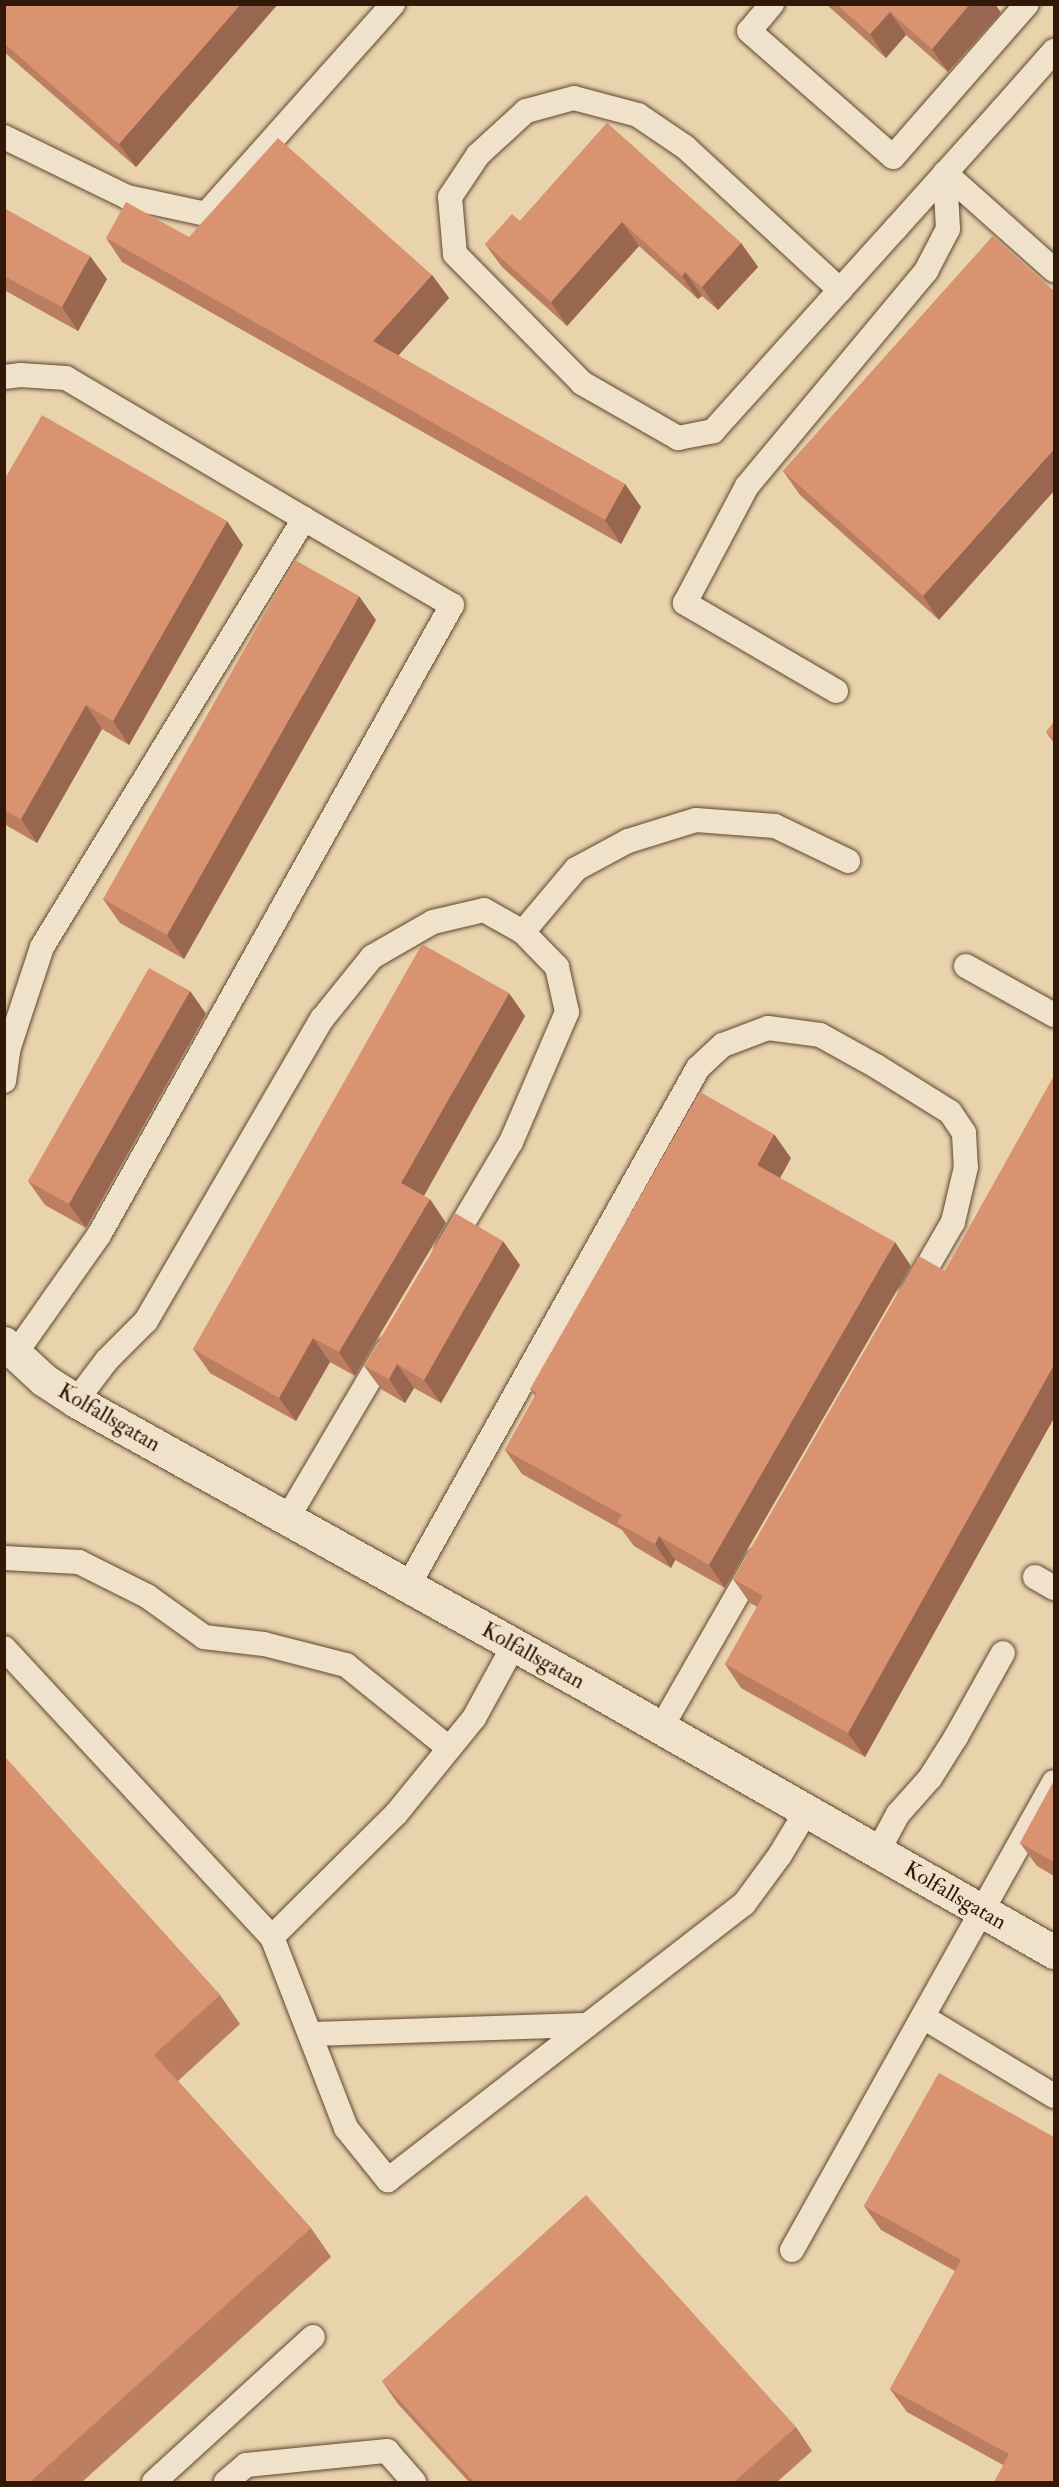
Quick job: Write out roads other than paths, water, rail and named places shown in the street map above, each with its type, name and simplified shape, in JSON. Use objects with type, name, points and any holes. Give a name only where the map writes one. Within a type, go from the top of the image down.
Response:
[{"type":"street","name":"Kolfallsgatan","points":[[8,1354],[76,1401],[662,1728],[1054,1952]]},
{"type":"lane","points":[[4,137],[127,197],[206,214],[393,4]]},
{"type":"lane","points":[[772,4],[749,31],[893,157],[1027,4]]},
{"type":"lane","points":[[840,290],[685,147],[638,115],[574,98],[526,111],[478,155],[450,197],[455,254],[582,383],[678,438],[713,431],[840,290],[945,173],[1054,51]]},
{"type":"lane","points":[[945,173],[1054,270]]},
{"type":"lane","points":[[836,691],[685,603],[747,486],[926,271],[948,229],[945,173]]},
{"type":"lane","points":[[4,377],[20,375],[66,378],[452,605],[99,1235],[8,1354]]},
{"type":"lane","points":[[4,1081],[12,1008],[42,947],[304,519]]},
{"type":"lane","points":[[523,932],[576,869],[628,841],[696,820],[775,826],[848,861]]},
{"type":"lane","points":[[76,1401],[107,1360],[146,1321],[322,1019],[372,957],[433,922],[484,910],[523,932],[557,967],[567,1012],[511,1142],[438,1264]]},
{"type":"lane","points":[[966,966],[1054,1016]]},
{"type":"lane","points":[[408,1586],[698,1068],[723,1045],[768,1028],[820,1035],[876,1065],[950,1112],[964,1133],[966,1167],[953,1222],[899,1314]]},
{"type":"lane","points":[[287,1519],[396,1335]]},
{"type":"lane","points":[[662,1728],[768,1541]]},
{"type":"lane","points":[[4,1558],[80,1562],[147,1596],[204,1637],[264,1644],[346,1665],[449,1748]]},
{"type":"lane","points":[[272,1936],[396,1814],[474,1718],[513,1645]]},
{"type":"lane","points":[[4,1648],[272,1936],[346,2128],[388,2180],[744,1904],[780,1855],[807,1810]]},
{"type":"lane","points":[[878,1851],[898,1814],[930,1778],[946,1753],[1003,1653]]},
{"type":"lane","points":[[792,2250],[1054,1782]]},
{"type":"lane","points":[[923,2017],[1054,2096]]},
{"type":"lane","points":[[310,2034],[587,2025]]},
{"type":"lane","points":[[154,2482],[313,2337]]},
{"type":"lane","points":[[226,2482],[246,2465],[387,2451],[414,2482]]}]
